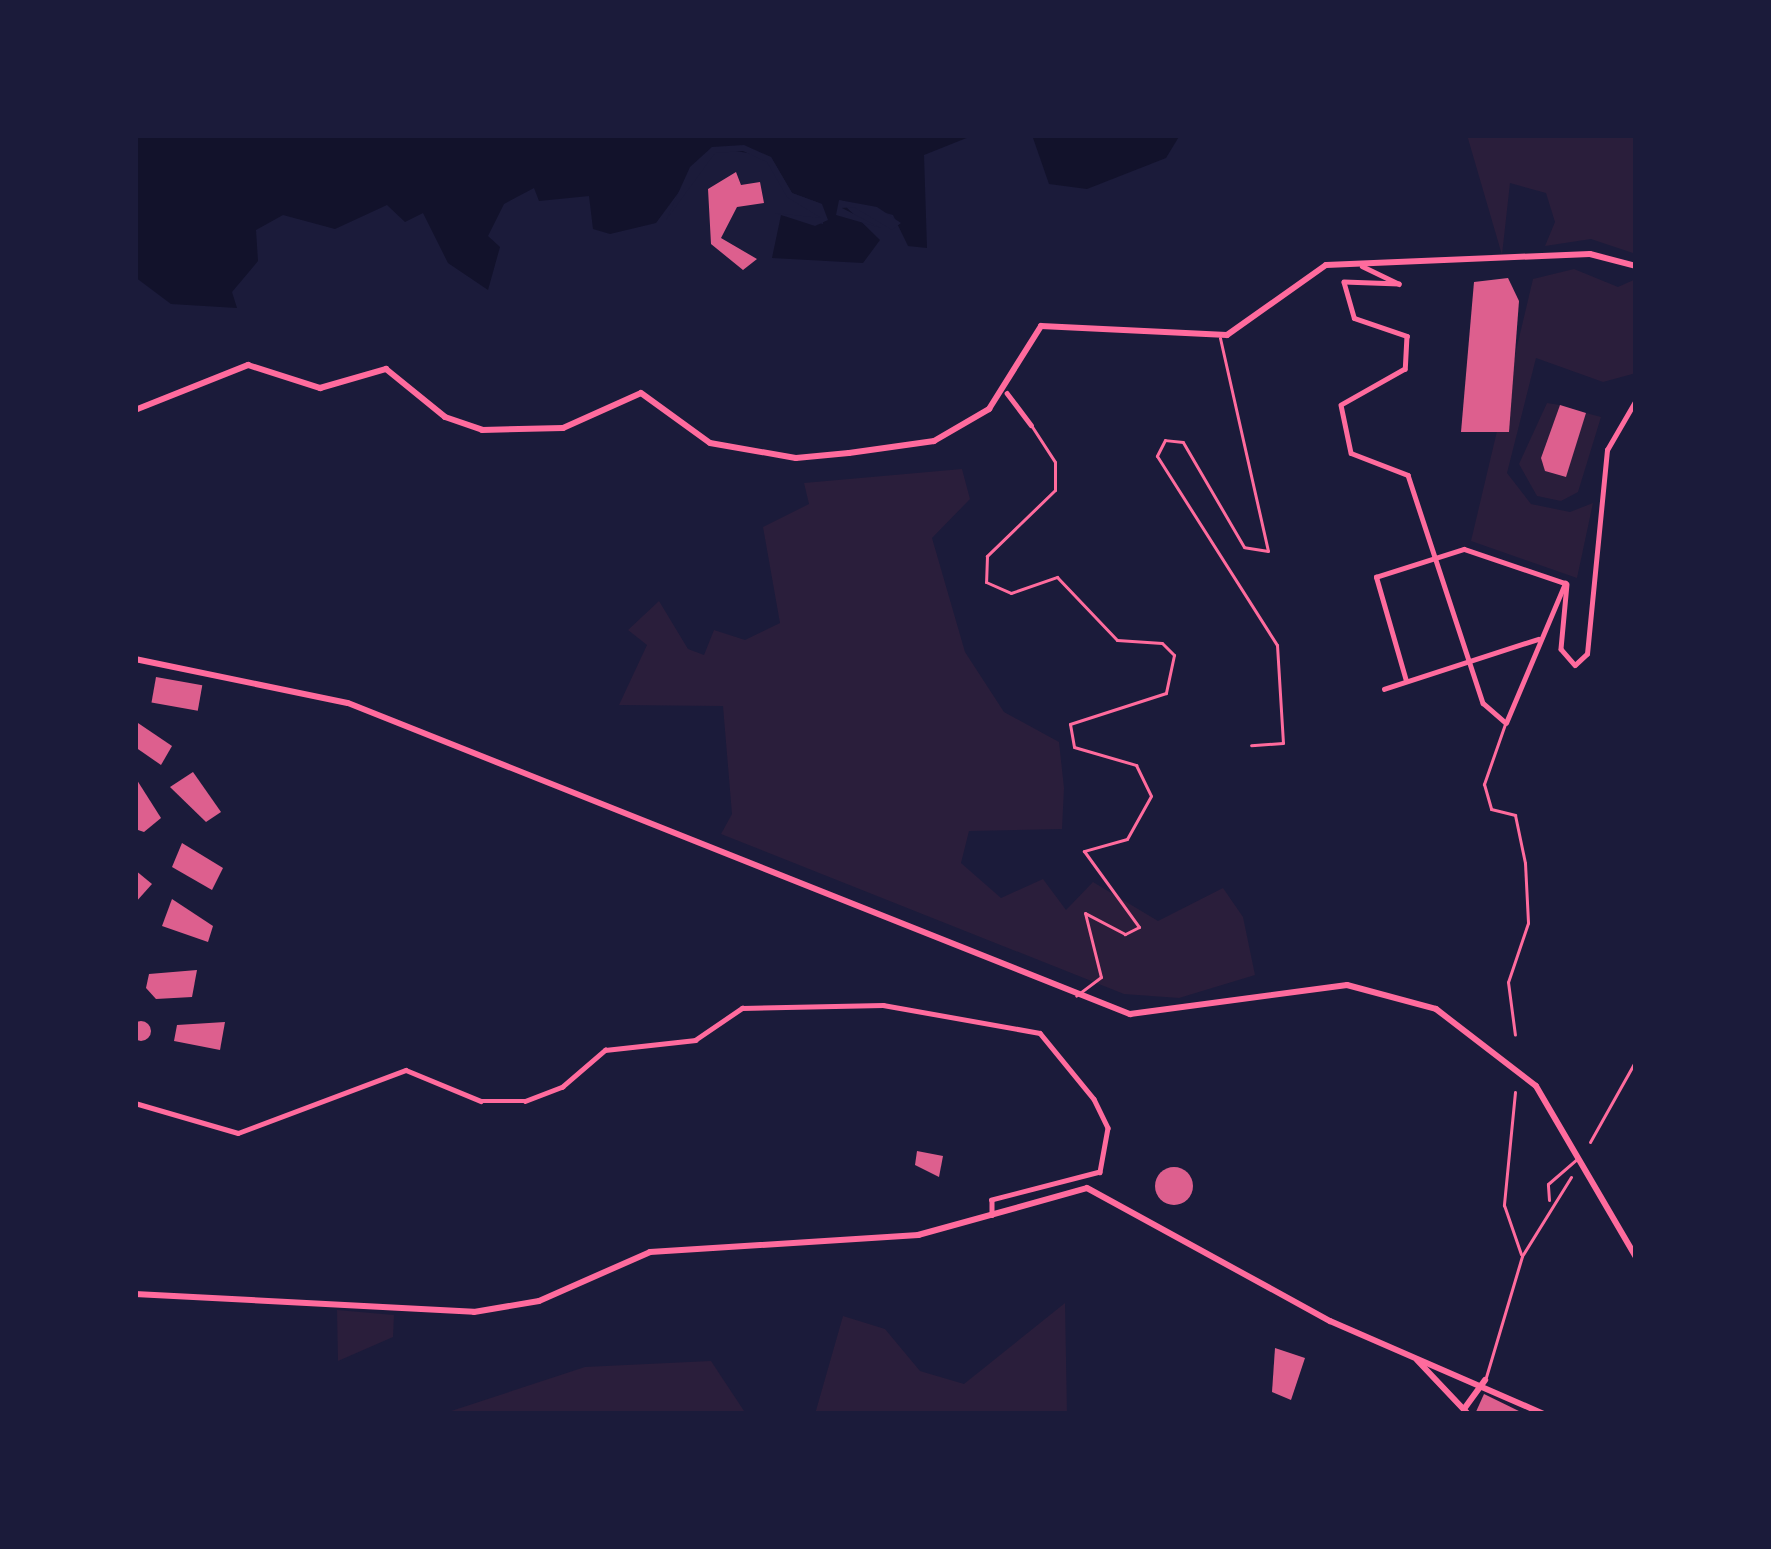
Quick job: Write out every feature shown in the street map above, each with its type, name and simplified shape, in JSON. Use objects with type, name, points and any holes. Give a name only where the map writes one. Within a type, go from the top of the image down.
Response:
[{"type":"street","points":[[135,410],[248,365],[320,388],[386,369],[445,417],[504,432],[563,428],[641,393],[710,442],[796,458],[934,441],[1007,393],[1041,326],[1219,336],[1312,269],[1358,263],[1590,254],[1636,266]]},
{"type":"street","points":[[1358,263],[1398,279],[1393,290],[1343,285],[1355,319],[1406,331],[1405,366],[1344,399],[1341,418],[1352,454],[1408,475],[1486,708],[1506,723],[1565,583]]},
{"type":"street","points":[[1007,393],[1030,425]]},
{"type":"street","points":[[1406,681],[1375,577],[1435,556],[1473,550],[1565,583],[1574,599],[1561,649],[1575,665],[1587,654],[1607,450],[1636,400]]},
{"type":"street","points":[[1384,689],[1541,638]]},
{"type":"street","points":[[135,658],[347,703],[1076,996],[1163,1016],[1289,987],[1393,993],[1517,1064],[1580,1157],[1636,1256]]},
{"type":"street","points":[[135,1102],[238,1133],[406,1070],[482,1101],[525,1101],[562,1088],[605,1050],[695,1040],[742,1008],[884,1005],[1040,1033],[1094,1099],[1108,1129],[1100,1172],[992,1200],[992,1215]]},
{"type":"street","points":[[135,1294],[474,1312],[539,1301],[689,1244],[918,1235],[1096,1189],[1414,1358],[1485,1380],[1544,1414]]},
{"type":"street","points":[[1414,1358],[1466,1412],[1485,1380]]},
{"type":"lane","points":[[1219,336],[1268,551],[1244,547],[1183,442],[1165,440],[1157,456],[1277,645],[1283,743],[1251,745]]},
{"type":"lane","points":[[1030,425],[1055,462],[1055,490],[987,556],[986,582],[1011,593],[1057,577],[1117,640],[1162,643],[1174,655],[1166,693],[1070,724],[1074,747],[1136,765],[1151,796],[1127,839],[1084,851],[1139,927],[1125,934],[1085,914],[1101,977],[1076,996]]},
{"type":"lane","points":[[1506,723],[1484,784],[1491,809],[1515,814],[1525,863],[1528,923],[1508,982],[1515,1035]]},
{"type":"lane","points":[[1590,1142],[1636,1060]]},
{"type":"lane","points":[[1515,1091],[1504,1205],[1522,1256]]},
{"type":"lane","points":[[1550,1201],[1548,1184],[1580,1157]]},
{"type":"lane","points":[[1485,1380],[1522,1256],[1550,1201],[1571,1177]]},
{"type":"shaded area","points":[[135,135],[974,135],[924,155],[927,248],[908,246],[893,215],[839,200],[880,240],[863,263],[772,258],[781,215],[823,224],[822,204],[792,193],[771,157],[712,147],[656,223],[610,234],[593,229],[589,196],[539,201],[534,188],[504,204],[488,236],[500,247],[488,290],[448,263],[423,213],[405,222],[387,205],[335,229],[283,215],[256,230],[258,261],[232,292],[237,308],[171,304],[135,277]]},
{"type":"shaded area","points":[[1032,135],[1180,135],[1166,158],[1087,189],[1049,184]]},
{"type":"shaded area","points":[[1467,135],[1636,135],[1636,254],[1591,239],[1545,246],[1555,222],[1546,193],[1510,183],[1502,255]]},
{"type":"shaded area","points":[[1574,269],[1618,287],[1636,279],[1636,373],[1603,382],[1536,358],[1507,473],[1531,504],[1570,512],[1593,503],[1577,578],[1471,541],[1533,279]]},
{"type":"shaded area","points":[[1547,403],[1560,405],[1541,457],[1545,471],[1565,477],[1586,413],[1601,417],[1578,492],[1561,501],[1537,496],[1519,464]]},
{"type":"shaded area","points":[[962,469],[970,499],[932,538],[965,652],[1004,712],[1059,742],[1064,788],[1062,829],[969,831],[961,863],[1001,898],[1043,879],[1066,910],[1093,882],[1158,921],[1223,888],[1243,917],[1255,975],[1179,998],[1124,994],[721,834],[732,814],[723,706],[619,705],[647,645],[628,630],[659,601],[688,649],[704,655],[714,630],[745,640],[780,623],[763,527],[809,504],[804,483]]},
{"type":"shaded area","points":[[1065,1303],[1067,1414],[815,1414],[843,1316],[885,1329],[920,1371],[964,1384]]},
{"type":"shaded area","points":[[337,1310],[394,1315],[393,1337],[338,1361]]},
{"type":"shaded area","points":[[711,1361],[746,1414],[442,1414],[585,1367]]},
{"type":"pier","points":[[744,145],[771,157],[792,193],[822,204],[828,220],[815,226],[775,213],[821,218],[787,197],[767,162],[743,151],[715,153],[666,220],[690,167],[712,147]]},
{"type":"pier","points":[[839,200],[877,207],[901,223],[892,230],[854,207],[842,208],[881,228],[836,215]]},
{"type":"building","points":[[736,172],[741,185],[760,182],[764,203],[737,207],[721,238],[757,259],[743,270],[711,244],[708,189]]},
{"type":"building","points":[[1508,278],[1519,301],[1509,432],[1461,432],[1474,282]]},
{"type":"building","points":[[1560,405],[1586,413],[1566,477],[1545,471],[1541,458]]},
{"type":"building","points":[[156,677],[202,685],[198,711],[151,703]]},
{"type":"building","points":[[135,721],[172,746],[161,765],[135,747]]},
{"type":"building","points":[[193,772],[221,812],[206,822],[170,787]]},
{"type":"building","points":[[135,777],[161,818],[144,832],[135,829]]},
{"type":"building","points":[[182,843],[223,868],[212,890],[172,867]]},
{"type":"building","points":[[135,870],[152,884],[135,903]]},
{"type":"building","points":[[172,899],[213,926],[208,942],[162,926]]},
{"type":"building","points":[[197,970],[192,997],[156,999],[146,988],[149,974]]},
{"type":"building","points":[[141,1021],[151,1031],[141,1041],[131,1031]]},
{"type":"building","points":[[225,1022],[220,1050],[174,1041],[177,1025]]},
{"type":"building","points":[[917,1151],[943,1156],[939,1177],[915,1165]]},
{"type":"building","points":[[1174,1167],[1187,1173],[1193,1186],[1187,1199],[1174,1205],[1161,1199],[1155,1186],[1161,1173]]},
{"type":"building","points":[[1275,1348],[1305,1358],[1291,1400],[1272,1392]]},
{"type":"building","points":[[1484,1394],[1525,1414],[1475,1414]]}]
